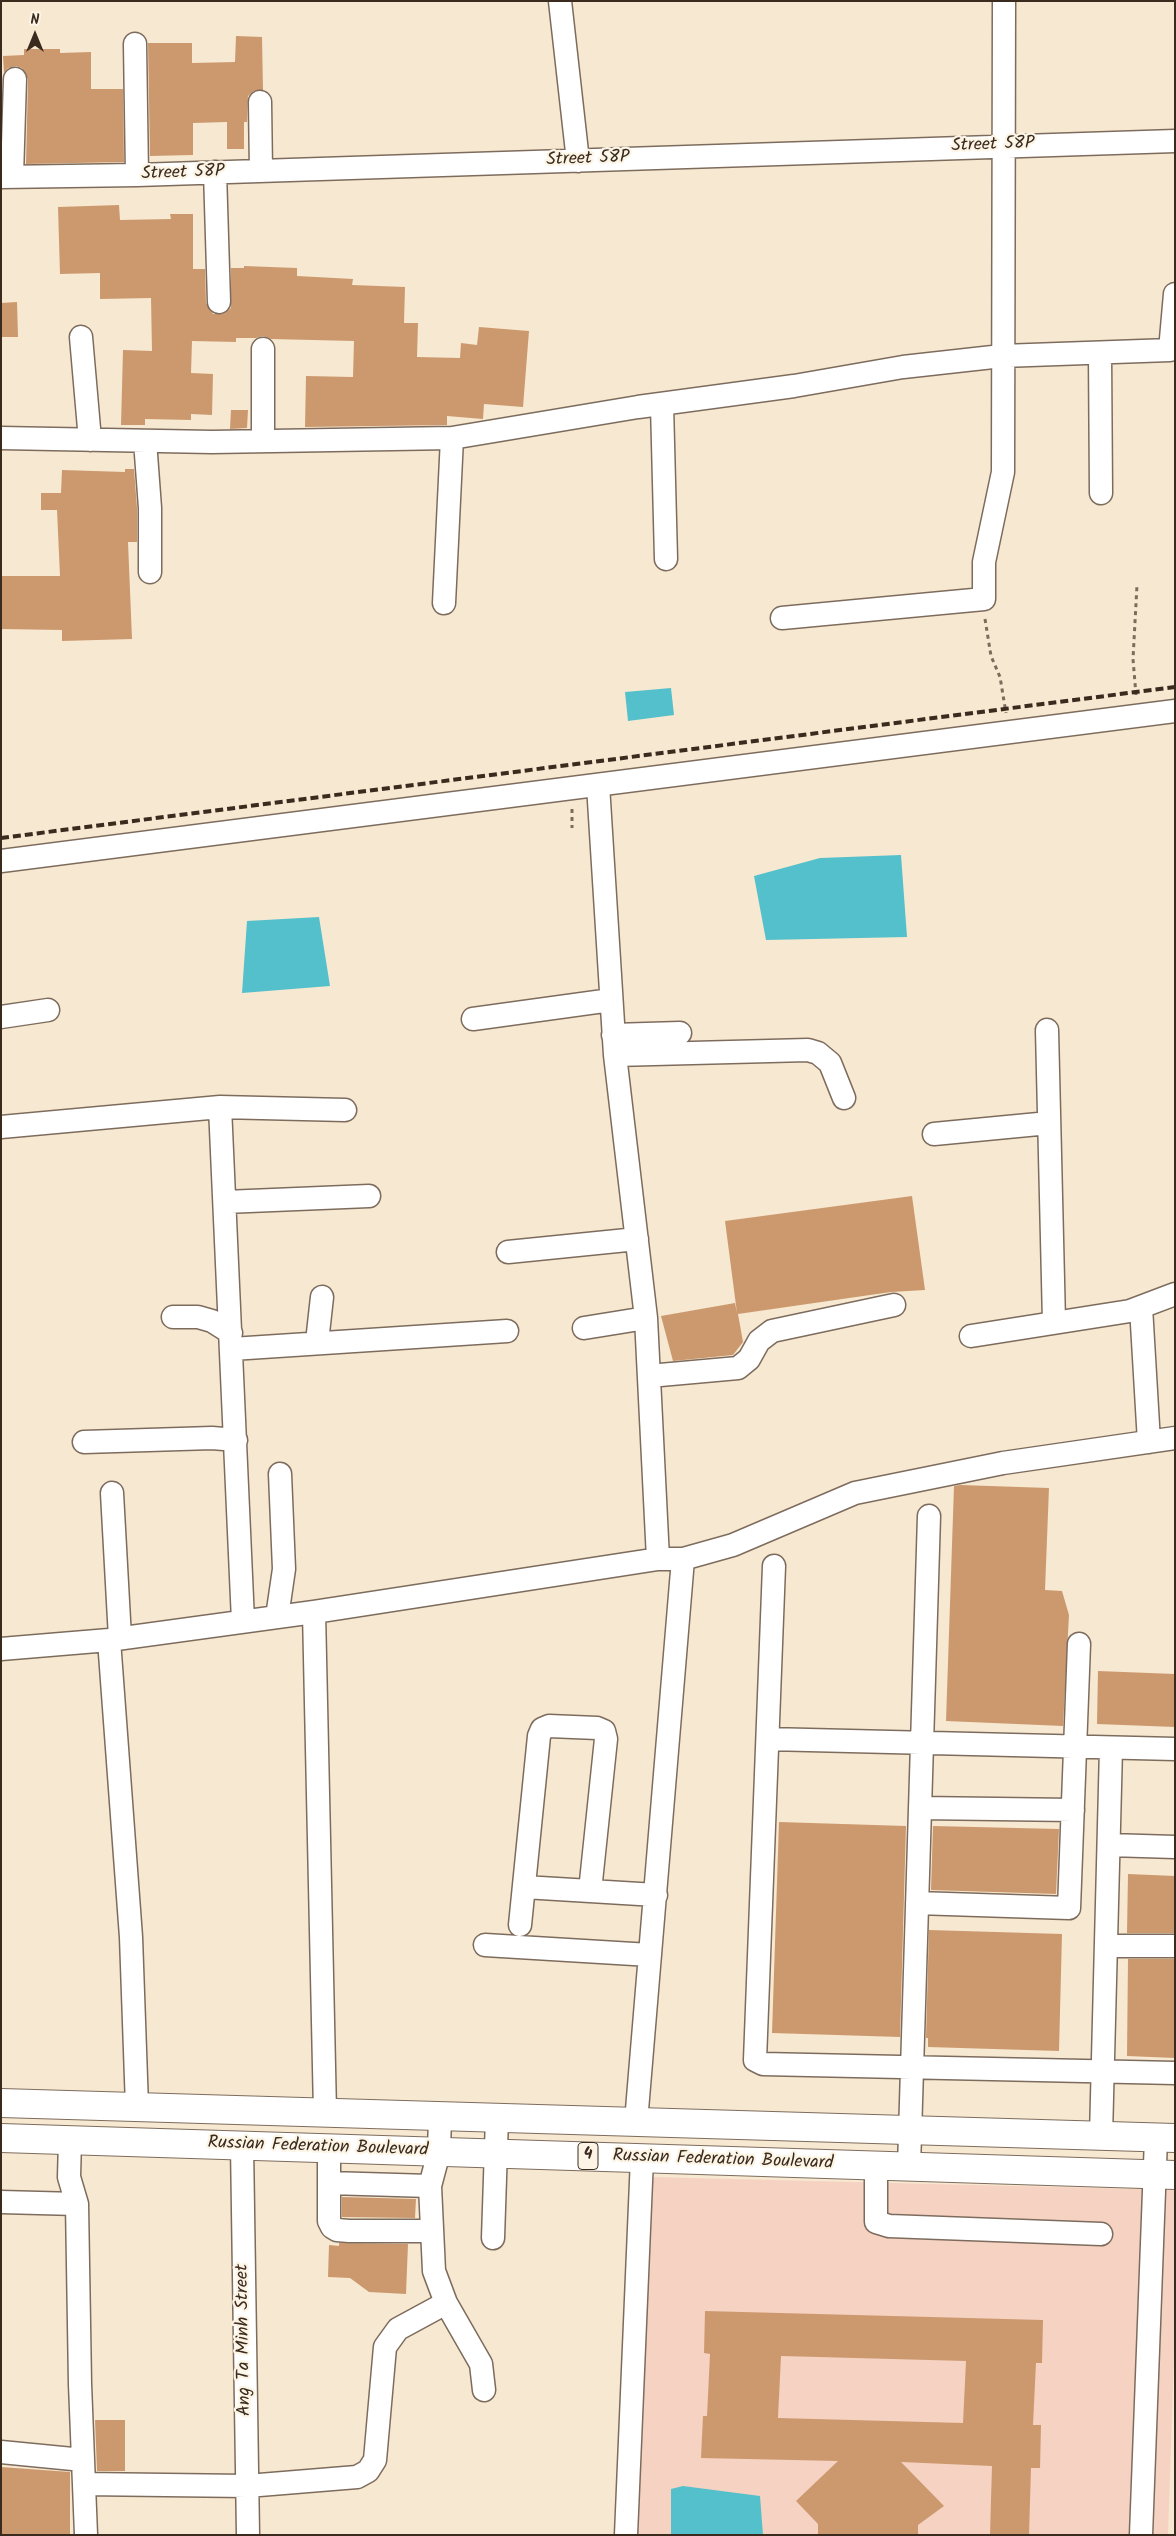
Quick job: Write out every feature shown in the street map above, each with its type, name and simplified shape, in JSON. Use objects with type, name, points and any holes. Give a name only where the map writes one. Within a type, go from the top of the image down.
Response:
[{"type":"highway","name":"Russian Federation Boulevard","points":[[1,2102],[1165,2138]]},
{"type":"highway","name":"Russian Federation Boulevard","points":[[1,2138],[1165,2174]]},
{"type":"street","points":[[560,1],[578,161]]},
{"type":"street","points":[[782,618],[984,599],[984,562],[1003,472],[1004,1]]},
{"type":"street","points":[[135,44],[137,175]]},
{"type":"street","points":[[7,176],[15,79]]},
{"type":"street","points":[[260,102],[261,171]]},
{"type":"street","name":"Street 58P","points":[[7,176],[137,175],[1175,141]]},
{"type":"street","points":[[215,172],[219,302]]},
{"type":"street","points":[[1,438],[263,441],[452,438],[794,386],[903,367],[1002,356],[1172,350],[1175,294]]},
{"type":"street","points":[[81,337],[90,440]]},
{"type":"street","points":[[263,349],[263,441]]},
{"type":"street","points":[[1100,354],[1101,493]]},
{"type":"street","points":[[662,405],[666,559]]},
{"type":"street","points":[[444,603],[452,438]]},
{"type":"street","points":[[145,441],[150,508],[150,572]]},
{"type":"street","points":[[1,862],[1175,711]]},
{"type":"street","points":[[598,785],[614,1045],[646,1318],[658,1559]]},
{"type":"street","points":[[474,1018],[611,1000]]},
{"type":"street","points":[[1,1017],[48,1010]]},
{"type":"street","points":[[1047,1030],[1054,1322]]},
{"type":"street","points":[[614,1045],[680,1033]]},
{"type":"street","points":[[614,1045],[808,1050],[818,1053],[830,1064],[844,1098]]},
{"type":"street","points":[[220,1107],[243,1621]]},
{"type":"street","points":[[1,1127],[220,1107],[345,1110]]},
{"type":"street","points":[[934,1134],[1049,1123]]},
{"type":"street","points":[[225,1202],[369,1196]]},
{"type":"street","points":[[508,1252],[637,1239]]},
{"type":"street","points":[[970,1336],[1130,1311],[1175,1294]]},
{"type":"street","points":[[317,1342],[322,1297]]},
{"type":"street","points":[[649,1376],[738,1368],[749,1359],[758,1341],[772,1331],[894,1305]]},
{"type":"street","points":[[1141,1306],[1149,1442]]},
{"type":"street","points":[[173,1316],[198,1317],[212,1321],[231,1341],[317,1342],[507,1331]]},
{"type":"street","points":[[584,1328],[646,1318]]},
{"type":"street","points":[[84,1442],[212,1438],[236,1440]]},
{"type":"street","points":[[1,1649],[115,1639],[314,1612],[658,1559],[684,1559],[733,1545],[855,1492],[1003,1463],[1175,1438]]},
{"type":"street","points":[[277,1617],[284,1569],[280,1474]]},
{"type":"street","points":[[112,1493],[115,1639],[131,1937],[137,2107]]},
{"type":"street","points":[[908,2167],[929,1516]]},
{"type":"street","points":[[636,2122],[684,1559]]},
{"type":"street","points":[[774,1566],[755,2060],[763,2064],[1175,2073]]},
{"type":"street","points":[[314,1612],[325,2112]]},
{"type":"street","points":[[917,1903],[1069,1908],[1079,1644]]},
{"type":"street","points":[[520,1925],[542,1729],[549,1726],[597,1728],[604,1731],[606,1739],[590,1890]]},
{"type":"street","points":[[768,1739],[1175,1749]]},
{"type":"street","points":[[1101,2136],[1111,1748]]},
{"type":"street","points":[[920,1808],[1073,1810]]},
{"type":"street","points":[[1109,1844],[1175,1847]]},
{"type":"street","points":[[524,1887],[656,1895]]},
{"type":"street","points":[[485,1946],[650,1955]]},
{"type":"street","points":[[1106,1946],[1175,1946]]},
{"type":"street","points":[[440,2116],[439,2152],[430,2186],[430,2231],[434,2271],[446,2303],[481,2364],[484,2390]]},
{"type":"street","points":[[493,2238],[497,2118]]},
{"type":"street","points":[[1140,2535],[1165,2174],[1165,2138]]},
{"type":"street","points":[[70,2140],[69,2177],[77,2204],[86,2535]]},
{"type":"street","name":"Ang Ta Minh Street","points":[[242,2145],[248,2535]]},
{"type":"street","points":[[329,2148],[329,2221],[332,2227],[338,2230],[430,2231]]},
{"type":"street","points":[[626,2535],[642,2158]]},
{"type":"street","points":[[876,2166],[876,2222],[889,2226],[1101,2234]]},
{"type":"street","points":[[329,2183],[430,2186]]},
{"type":"street","points":[[1,2202],[77,2204]]},
{"type":"street","points":[[84,2484],[248,2486],[356,2477],[368,2471],[375,2460],[385,2347],[398,2329],[446,2303]]},
{"type":"street","points":[[1,2452],[83,2460]]},
{"type":"path","points":[[1137,585],[1133,659],[1138,716]]},
{"type":"path","points":[[984,599],[991,656],[1000,677],[1009,732]]},
{"type":"shaded area","points":[[651,2177],[1175,2190],[1175,2325],[1168,2535],[633,2535]]},
{"type":"water","points":[[671,688],[674,715],[628,721],[625,692]]},
{"type":"water","points":[[901,855],[907,937],[766,940],[754,876],[820,858]]},
{"type":"water","points":[[319,917],[330,986],[242,993],[247,921]]},
{"type":"water","points":[[683,2486],[760,2496],[763,2535],[671,2535],[671,2489]]},
{"type":"building","points":[[236,36],[262,37],[263,90],[254,91],[248,96],[247,122],[244,122],[244,149],[227,149],[227,122],[193,123],[193,155],[150,156],[148,43],[192,43],[192,63],[235,62]]},
{"type":"building","points":[[24,49],[60,49],[60,53],[91,52],[91,89],[123,89],[124,162],[26,164],[28,79],[22,68],[16,66],[8,68],[4,73],[3,56],[24,55]]},
{"type":"building","points":[[119,205],[120,220],[171,219],[170,214],[193,214],[193,269],[205,269],[206,303],[213,314],[225,313],[231,308],[231,268],[244,268],[244,266],[297,268],[297,276],[353,279],[352,285],[405,287],[404,323],[418,323],[417,357],[460,358],[461,343],[477,345],[479,327],[529,331],[523,407],[484,404],[483,419],[447,416],[447,425],[305,427],[306,376],[353,377],[354,341],[271,339],[263,336],[236,338],[236,342],[192,341],[191,373],[213,374],[212,415],[191,414],[191,420],[145,419],[145,425],[121,425],[123,350],[152,351],[151,298],[100,299],[100,273],[60,274],[58,207]]},
{"type":"building","points":[[17,302],[18,337],[1,337],[1,303]]},
{"type":"building","points":[[231,410],[248,410],[247,428],[230,429]]},
{"type":"building","points":[[125,469],[134,469],[137,508],[137,542],[128,542],[132,639],[62,641],[62,630],[1,629],[1,576],[60,576],[57,510],[41,510],[41,493],[61,493],[62,470],[125,472]]},
{"type":"building","points":[[912,1196],[925,1290],[891,1292],[738,1314],[743,1342],[733,1355],[673,1361],[661,1316],[735,1303],[737,1313],[725,1221]]},
{"type":"building","points":[[954,1486],[1049,1488],[1045,1590],[1062,1591],[1069,1615],[1063,1726],[946,1721]]},
{"type":"building","points":[[1098,1671],[1175,1674],[1175,1727],[1097,1724]]},
{"type":"building","points":[[779,1822],[906,1826],[900,2037],[772,2033]]},
{"type":"building","points":[[933,1826],[1059,1829],[1056,1894],[931,1890]]},
{"type":"building","points":[[1128,1874],[1175,1876],[1175,1933],[1127,1933]]},
{"type":"building","points":[[929,1930],[1062,1934],[1059,2051],[928,2047],[928,2038],[926,2038]]},
{"type":"building","points":[[1128,1959],[1175,1959],[1175,2058],[1127,2056]]},
{"type":"building","points":[[342,2197],[416,2199],[415,2218],[342,2217]]},
{"type":"building","points":[[339,2243],[408,2244],[406,2294],[369,2292],[350,2278],[328,2277],[329,2245],[339,2246]]},
{"type":"building","points":[[705,2311],[1043,2320],[1042,2363],[1036,2363],[1033,2425],[1041,2425],[1040,2468],[1031,2468],[1029,2535],[990,2535],[992,2466],[901,2462],[944,2506],[918,2525],[918,2535],[818,2535],[818,2524],[796,2501],[838,2461],[701,2458],[703,2416],[707,2416],[710,2354],[704,2353]],"holes":[[[781,2356],[966,2361],[963,2423],[778,2418]]]},
{"type":"building","points":[[95,2420],[125,2420],[125,2471],[97,2471]]},
{"type":"building","points":[[1,2467],[70,2472],[70,2535],[1,2535]]},
{"type":"railway","points":[[1,838],[1175,687]]}]
